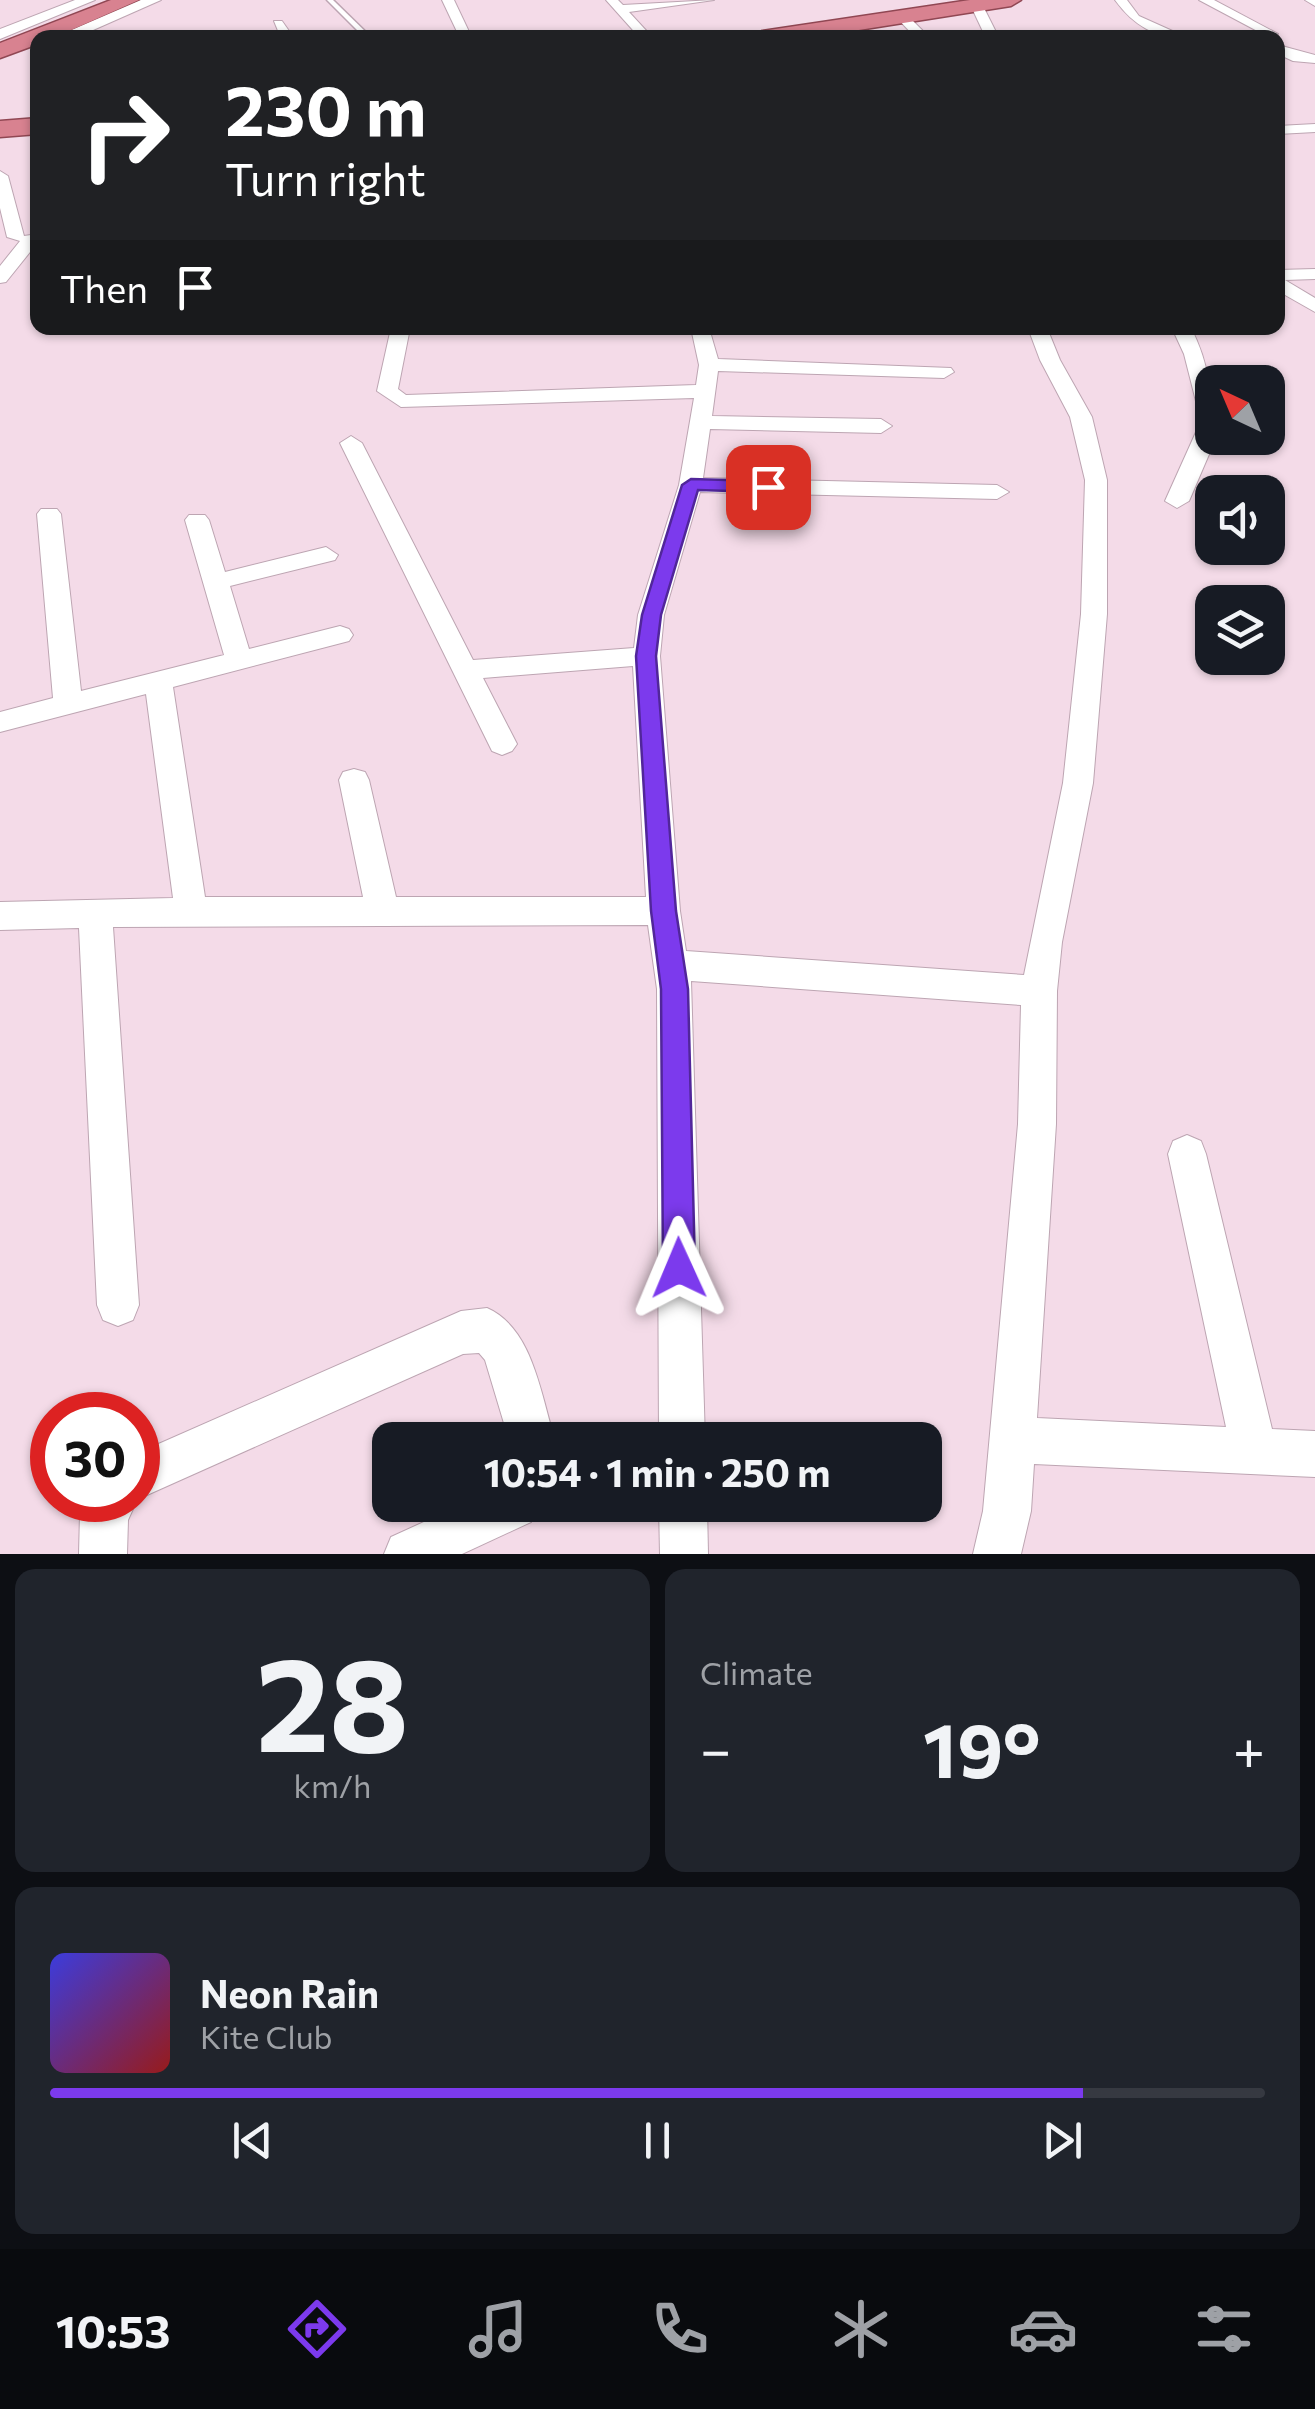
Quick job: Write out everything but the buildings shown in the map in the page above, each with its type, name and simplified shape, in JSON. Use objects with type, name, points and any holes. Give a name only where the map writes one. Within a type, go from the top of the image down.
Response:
[{"type":"highway","points":[[0,38],[106,0]]},
{"type":"highway","points":[[53,30],[129,0]]},
{"type":"highway","points":[[803,30],[899,11],[1011,0]]},
{"type":"highway","points":[[0,51],[30,39]]},
{"type":"highway","points":[[0,129],[30,127]]},
{"type":"street","points":[[0,38],[88,0]]},
{"type":"street","points":[[80,30],[154,0]]},
{"type":"street","points":[[448,0],[461,30]]},
{"type":"street","points":[[616,4],[708,0]]},
{"type":"street","points":[[1121,0],[1136,19],[1162,30]]},
{"type":"street","points":[[1206,0],[1264,30]]},
{"type":"street","points":[[616,4],[639,30]]},
{"type":"street","points":[[976,4],[990,30]]},
{"type":"street","points":[[899,11],[917,30]]},
{"type":"street","points":[[278,24],[282,30]]},
{"type":"street","points":[[0,62],[30,49]]},
{"type":"street","points":[[1285,52],[1315,60]]},
{"type":"street","points":[[1285,130],[1315,128]]},
{"type":"street","points":[[0,176],[21,237],[0,278]]},
{"type":"street","points":[[1285,275],[1315,274]]},
{"type":"street","points":[[1285,288],[1315,306]]},
{"type":"street","points":[[399,335],[387,391],[401,401],[705,393],[944,372]]},
{"type":"street","points":[[672,1422],[675,989],[663,911],[646,656],[652,615],[691,485],[705,393],[701,335]]},
{"type":"street","points":[[997,1554],[1007,1511],[1037,1124],[1039,991],[1044,942],[1078,783],[1094,614],[1096,480],[1082,417],[1041,335]]},
{"type":"street","points":[[1177,501],[1212,421],[1185,335]]},
{"type":"street","points":[[705,393],[880,426]]},
{"type":"street","points":[[350,443],[502,744]]},
{"type":"street","points":[[691,485],[997,492]]},
{"type":"street","points":[[49,514],[68,704]]},
{"type":"street","points":[[196,520],[238,660]]},
{"type":"street","points":[[215,582],[326,555]]},
{"type":"street","points":[[0,722],[340,635]]},
{"type":"street","points":[[465,670],[646,656]]},
{"type":"street","points":[[158,682],[191,911]]},
{"type":"street","points":[[354,780],[382,910]]},
{"type":"street","points":[[0,916],[191,911],[663,911]]},
{"type":"street","points":[[95,913],[118,1305]]},
{"type":"street","points":[[671,965],[1039,991]]},
{"type":"street","points":[[1187,1154],[1254,1451]]},
{"type":"street","points":[[160,1466],[461,1333],[486,1330],[502,1348],[526,1422]]},
{"type":"street","points":[[1012,1440],[1315,1454]]},
{"type":"street","points":[[103,1554],[104,1522]]},
{"type":"street","points":[[408,1554],[477,1522]]},
{"type":"street","points":[[683,1522],[684,1554]]},
{"type":"lane","points":[[330,0],[361,30]]},
{"type":"route","points":[[679,1268],[675,989],[663,911],[646,656],[652,615],[691,485],[768,487]]}]
